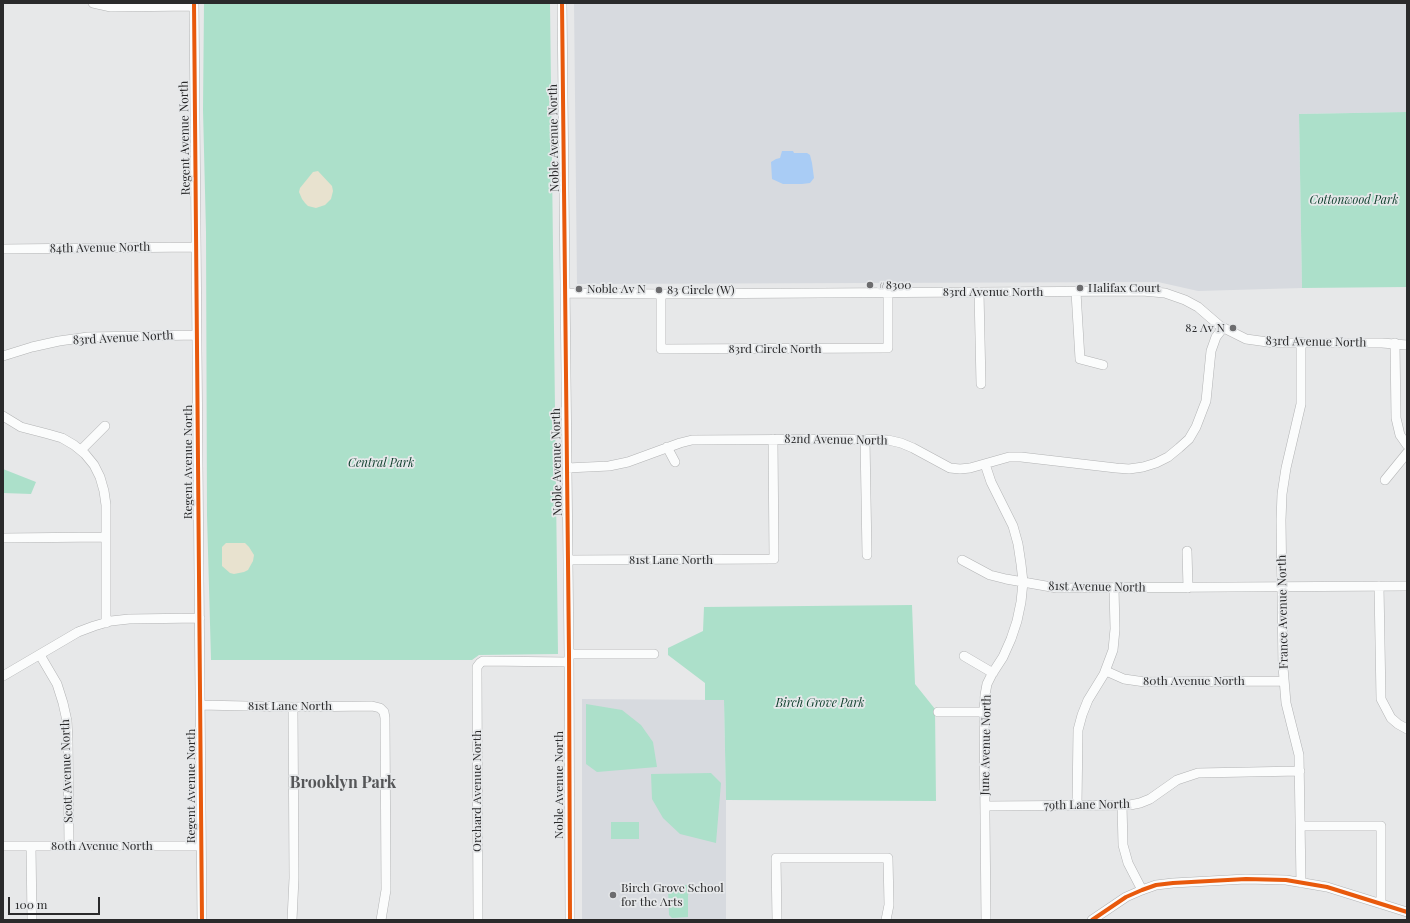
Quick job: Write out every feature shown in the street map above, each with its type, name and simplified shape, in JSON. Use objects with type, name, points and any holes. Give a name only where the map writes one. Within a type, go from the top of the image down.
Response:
[{"type":"street","points":[[93,3],[111,7],[194,4]]},
{"type":"street","name":"Noble Avenue North","points":[[562,3],[569,658],[570,920]]},
{"type":"street","name":"Regent Avenue North","points":[[194,4],[202,920]]},
{"type":"street","name":"84th Avenue North","points":[[3,250],[196,247]]},
{"type":"street","name":"83rd Avenue North","points":[[565,293],[661,294],[1142,291],[1165,293],[1185,300],[1198,307],[1223,328],[1246,339],[1275,343],[1396,343],[1407,345]]},
{"type":"street","name":"83rd Circle North","points":[[661,294],[661,349],[888,348],[888,292]]},
{"type":"street","points":[[979,292],[981,384]]},
{"type":"street","points":[[1076,292],[1080,359],[1103,365]]},
{"type":"street","name":"82nd Avenue North","points":[[567,468],[603,466],[628,462],[667,447],[692,440],[772,439],[888,440],[913,448],[950,468],[965,469],[1009,457],[1021,457],[1108,471],[1143,467],[1168,457],[1188,439],[1196,427],[1206,401],[1211,352],[1216,337],[1223,328]]},
{"type":"street","name":"83rd Avenue North","points":[[3,356],[32,347],[88,337],[197,335]]},
{"type":"street","name":"France Avenue North","points":[[1301,342],[1301,404],[1286,468],[1282,494],[1284,681],[1286,703],[1299,755],[1301,883]]},
{"type":"street","points":[[1396,343],[1396,418],[1400,435],[1407,445]]},
{"type":"street","points":[[3,416],[21,427],[62,438],[81,450],[94,465],[100,477],[106,505],[106,623]]},
{"type":"street","points":[[81,450],[105,426]]},
{"type":"street","name":"81st Lane North","points":[[568,560],[774,559],[772,439]]},
{"type":"street","points":[[866,439],[867,555]]},
{"type":"street","points":[[667,447],[675,462]]},
{"type":"street","points":[[1386,480],[1407,453]]},
{"type":"street","name":"June Avenue North","points":[[985,464],[991,482],[1013,526],[1022,564],[1021,602],[1013,633],[1003,657],[987,684],[984,712],[986,920]]},
{"type":"street","points":[[3,538],[106,537]]},
{"type":"street","points":[[1187,551],[1188,588]]},
{"type":"street","name":"81st Avenue North","points":[[962,560],[990,575],[1057,588],[1407,586]]},
{"type":"street","points":[[1379,586],[1380,700],[1391,718],[1407,729]]},
{"type":"street","points":[[1077,805],[1078,730],[1088,700],[1111,660],[1114,645],[1114,588]]},
{"type":"street","points":[[3,676],[78,632],[106,623],[128,619],[200,618]]},
{"type":"street","points":[[569,658],[654,654]]},
{"type":"street","name":"Scott Avenue North","points":[[40,655],[57,684],[67,721],[69,846]]},
{"type":"street","points":[[964,656],[993,673]]},
{"type":"street","name":"Orchard Avenue North","points":[[478,920],[477,667],[483,661],[569,658]]},
{"type":"street","name":"80th Avenue North","points":[[1106,671],[1124,679],[1145,682],[1284,681]]},
{"type":"street","name":"81st Lane North","points":[[200,705],[293,707],[372,706],[380,708],[384,712],[386,890],[384,910],[381,920]]},
{"type":"street","points":[[292,920],[294,878],[293,707]]},
{"type":"street","points":[[938,712],[984,712]]},
{"type":"street","name":"79th Lane North","points":[[985,806],[1122,805],[1140,803],[1150,799],[1177,780],[1198,773],[1300,771]]},
{"type":"street","points":[[1122,805],[1123,845],[1128,863],[1142,890]]},
{"type":"street","points":[[1301,826],[1380,826],[1381,904]]},
{"type":"street","name":"80th Avenue North","points":[[3,846],[201,846]]},
{"type":"street","points":[[31,846],[32,920]]},
{"type":"street","points":[[776,920],[776,858],[888,858],[889,905],[886,920]]},
{"type":"street","points":[[1092,920],[1126,897],[1142,890],[1172,883],[1246,879],[1266,879],[1327,887],[1407,912]]},
{"type":"shaded area","points":[[574,3],[1407,3],[1407,112],[1299,114],[1302,288],[1198,291],[1158,282],[577,284]]},
{"type":"shaded area","points":[[582,699],[724,700],[726,920],[582,920]]},
{"type":"green space","name":"Central Park","points":[[204,3],[550,3],[558,654],[479,655],[472,660],[211,660],[207,515],[206,232],[203,110]]},
{"type":"green space","name":"Cottonwood Park","points":[[1407,112],[1407,287],[1302,288],[1299,114]]},
{"type":"green space","points":[[3,469],[36,482],[31,494],[3,493]]},
{"type":"green space","name":"Birch Grove Park","points":[[912,605],[915,684],[935,709],[936,801],[726,800],[724,700],[705,700],[705,683],[668,655],[668,648],[703,631],[704,607]]},
{"type":"green space","points":[[586,704],[622,710],[641,725],[653,742],[657,767],[597,772],[586,764]]},
{"type":"green space","points":[[711,773],[721,783],[716,843],[680,834],[663,818],[652,799],[651,774]]},
{"type":"green space","points":[[611,822],[639,822],[639,839],[611,839]]},
{"type":"green space","points":[[670,885],[687,885],[691,888],[688,895],[688,917],[672,918],[669,915],[668,887]]},
{"type":"sand","points":[[318,171],[332,186],[333,191],[331,199],[325,205],[316,208],[308,206],[302,199],[299,192],[300,188],[313,172]]},
{"type":"sand","points":[[226,543],[245,543],[249,547],[254,555],[253,561],[248,570],[234,574],[230,573],[222,566],[222,547]]},
{"type":"water","points":[[782,151],[807,153],[810,155],[814,178],[810,183],[783,184],[772,179],[771,162],[780,158]]},
{"type":"cycle path","points":[[194,3],[202,920]]},
{"type":"cycle path","points":[[562,3],[569,654],[570,920]]},
{"type":"cycle path","points":[[1092,920],[1126,897],[1156,885],[1246,879],[1286,880],[1327,887],[1407,912]]},
{"type":"place","name":"#8300","points":[[870,285]]},
{"type":"place","name":"Halifax Court","points":[[1080,288]]},
{"type":"place","name":"Noble Av N","points":[[579,289]]},
{"type":"place","name":"83 Circle (W)","points":[[659,290]]},
{"type":"place","name":"82 Av N","points":[[1233,328]]},
{"type":"place","name":"Birch Grove School for the Arts","points":[[613,895]]},
{"type":"district","name":"Brooklyn Park","points":[[343,783]]}]
